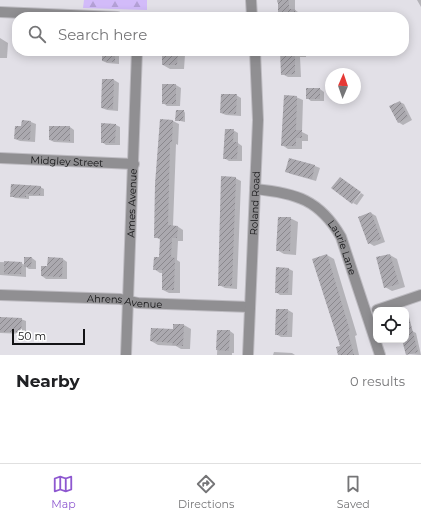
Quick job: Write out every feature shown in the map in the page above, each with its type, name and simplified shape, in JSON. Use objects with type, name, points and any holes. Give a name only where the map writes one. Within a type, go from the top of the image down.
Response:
[{"type":"street","points":[[251,0],[252,12]]},
{"type":"street","points":[[0,12],[12,13]]},
{"type":"street","name":"Ames Avenue","points":[[126,355],[137,56]]},
{"type":"street","name":"Roland Road","points":[[248,355],[258,120],[255,56]]},
{"type":"street","name":"Midgley Street","points":[[0,158],[134,164]]},
{"type":"street","name":"Laurie Lane","points":[[255,189],[285,193],[301,198],[326,216],[334,225],[341,237],[373,311]]},
{"type":"street","name":"Ahrens Avenue","points":[[0,295],[120,299],[138,303],[250,307]]},
{"type":"street","points":[[385,307],[421,295]]},
{"type":"street","name":"Laurie Lane","points":[[378,343],[380,355]]},
{"type":"green space","points":[[84,0],[147,0],[147,10],[83,8]]},
{"type":"building","points":[[278,0],[289,0],[289,9],[295,9],[295,12],[278,12]]},
{"type":"building","points":[[102,56],[115,56],[115,62],[102,61]]},
{"type":"building","points":[[162,56],[178,56],[177,65],[162,65]]},
{"type":"building","points":[[280,56],[295,56],[295,74],[281,75]]},
{"type":"building","points":[[102,79],[114,79],[113,109],[101,108]]},
{"type":"building","points":[[162,84],[176,84],[176,104],[162,104]]},
{"type":"building","points":[[306,88],[320,88],[320,99],[306,99]]},
{"type":"building","points":[[221,94],[237,94],[236,114],[220,113]]},
{"type":"building","points":[[284,95],[297,96],[296,130],[302,130],[302,138],[296,138],[296,146],[281,146]]},
{"type":"building","points":[[400,101],[408,117],[398,123],[389,106]]},
{"type":"building","points":[[176,110],[184,110],[183,121],[175,121]]},
{"type":"building","points":[[160,119],[173,120],[172,142],[170,142],[168,225],[178,226],[177,238],[172,238],[171,257],[175,258],[174,290],[162,290],[162,270],[153,270],[154,257],[159,257],[160,238],[154,238],[155,184]]},
{"type":"building","points":[[22,120],[31,121],[30,140],[14,139],[15,126],[21,126]]},
{"type":"building","points":[[101,123],[116,124],[115,143],[101,143]]},
{"type":"building","points":[[49,126],[70,126],[70,141],[49,140]]},
{"type":"building","points":[[225,129],[234,129],[233,142],[238,142],[237,159],[223,159]]},
{"type":"building","points":[[289,158],[315,165],[312,179],[285,172]]},
{"type":"building","points":[[221,176],[236,177],[232,286],[218,286]]},
{"type":"building","points":[[340,177],[361,192],[352,204],[331,188]]},
{"type":"building","points":[[11,184],[41,186],[40,195],[26,194],[26,197],[10,197]]},
{"type":"building","points":[[371,212],[381,239],[368,244],[358,217]]},
{"type":"building","points":[[278,217],[291,217],[290,251],[276,251]]},
{"type":"building","points":[[327,254],[350,331],[348,332],[354,355],[338,355],[336,347],[340,346],[312,259]]},
{"type":"building","points":[[390,254],[399,284],[384,288],[376,257]]},
{"type":"building","points":[[24,257],[32,257],[31,267],[24,267]]},
{"type":"building","points":[[48,257],[63,258],[62,277],[41,276],[41,266],[47,266]]},
{"type":"building","points":[[4,261],[22,262],[21,274],[4,274]]},
{"type":"building","points":[[276,267],[289,268],[288,293],[275,293]]},
{"type":"building","points":[[276,309],[288,309],[287,335],[275,335]]},
{"type":"building","points":[[0,317],[22,318],[21,332],[0,332]]},
{"type":"building","points":[[409,317],[418,352],[406,355],[403,343],[409,343]]},
{"type":"building","points":[[173,324],[184,324],[183,346],[172,345],[173,343],[150,341],[151,328],[173,329]]},
{"type":"building","points":[[217,330],[230,330],[229,351],[216,350]]}]
